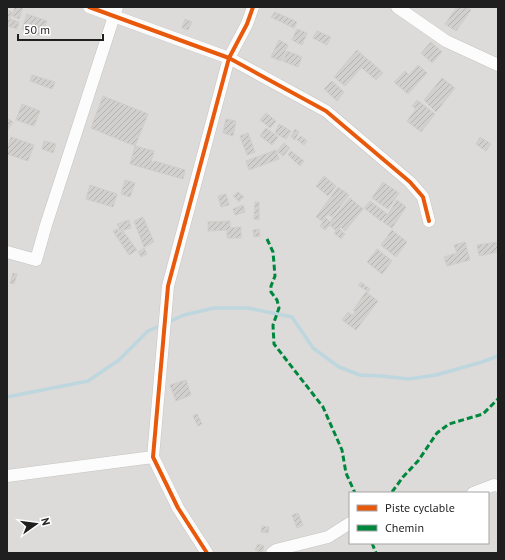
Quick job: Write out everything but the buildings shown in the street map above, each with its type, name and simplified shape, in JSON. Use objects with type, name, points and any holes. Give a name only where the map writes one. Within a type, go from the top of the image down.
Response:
[{"type":"street","points":[[89,7],[115,11],[229,58],[326,111],[410,182],[423,197],[429,221]]},
{"type":"street","points":[[207,553],[178,508],[153,457],[168,286],[229,58],[253,7]]},
{"type":"street","points":[[397,7],[446,41],[498,65]]},
{"type":"street","points":[[7,252],[36,260],[115,11]]},
{"type":"street","points":[[7,476],[153,457]]},
{"type":"street","points":[[476,492],[494,485],[498,486]]},
{"type":"street","points":[[272,553],[276,550],[328,537],[349,524]]},
{"type":"shaded area","points":[[7,7],[498,7],[498,553],[7,553]]},
{"type":"waterway","points":[[7,397],[88,381],[119,360],[148,331],[184,315],[214,308],[248,308],[292,317],[313,348],[339,367],[360,375],[409,379],[436,375],[498,356]]},
{"type":"marked path","points":[[267,239],[273,252],[275,276],[271,286],[271,292],[277,300],[279,308],[273,325],[274,344],[323,407],[342,450],[346,473],[355,492]]},
{"type":"marked path","points":[[392,492],[403,477],[418,461],[437,433],[449,424],[483,414],[498,399]]},
{"type":"marked path","points":[[372,544],[376,553]]},
{"type":"cycle path","points":[[89,7],[229,58],[326,111],[410,182],[423,197],[429,221]]},
{"type":"cycle path","points":[[207,553],[178,508],[153,457],[168,286],[229,58],[247,24],[253,7]]}]
